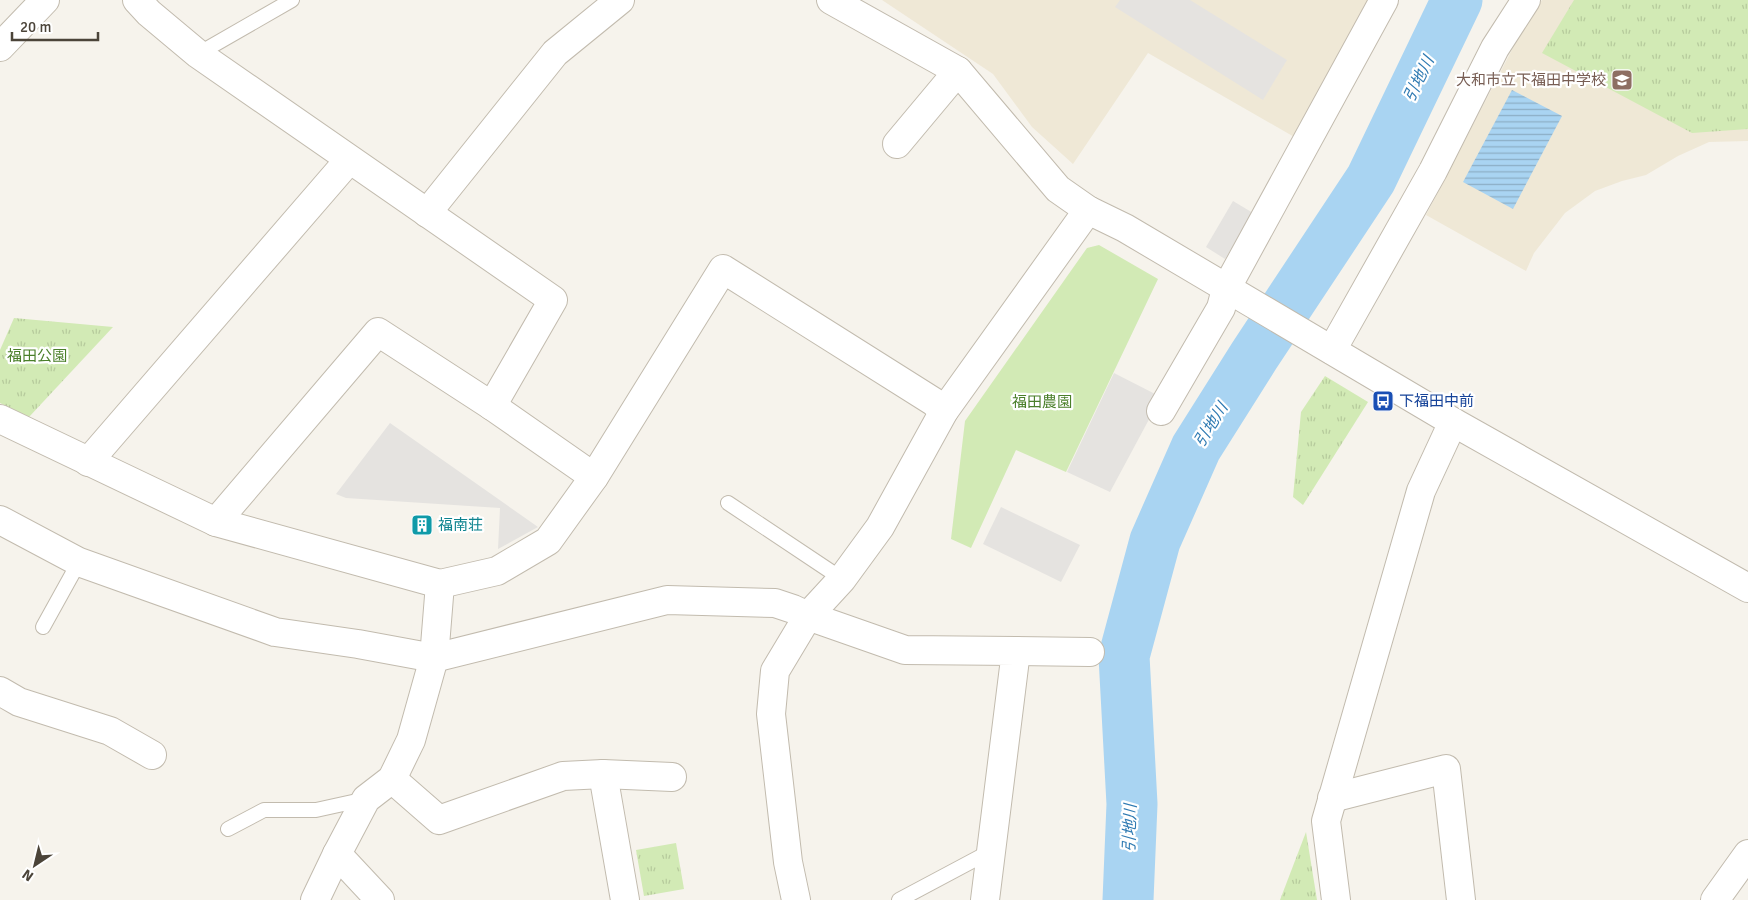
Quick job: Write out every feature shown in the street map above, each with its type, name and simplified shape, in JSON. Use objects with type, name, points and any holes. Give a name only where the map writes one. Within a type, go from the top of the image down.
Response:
[{"type":"street","points":[[0,47],[45,0]]},
{"type":"street","points":[[137,0],[149,13],[198,54],[553,300],[492,406]]},
{"type":"street","points":[[427,213],[555,53],[620,0]]},
{"type":"street","points":[[831,0],[958,72],[1058,189],[1088,210],[1125,228],[1453,422],[1748,588]]},
{"type":"street","points":[[1161,411],[1221,308],[1237,295],[1384,0]]},
{"type":"street","points":[[1326,346],[1433,171],[1495,48],[1526,0]]},
{"type":"street","points":[[897,144],[958,72]]},
{"type":"street","points":[[88,462],[349,160]]},
{"type":"street","points":[[796,900],[788,862],[771,714],[776,671],[808,616],[842,579],[880,527],[944,411],[1088,210]]},
{"type":"street","points":[[0,419],[216,522],[440,584],[497,571],[548,541],[594,477],[723,269],[934,402],[944,411]]},
{"type":"street","points":[[216,522],[378,332],[492,406],[594,477]]},
{"type":"street","points":[[1336,900],[1326,820],[1420,491],[1453,422]]},
{"type":"street","points":[[0,520],[79,562],[275,632],[358,644],[434,658],[667,600],[775,603],[905,650],[1090,652]]},
{"type":"street","points":[[315,900],[366,799],[392,779],[411,740],[434,658],[440,584]]},
{"type":"street","points":[[984,900],[1016,651]]},
{"type":"street","points":[[0,691],[19,702],[110,732],[152,755]]},
{"type":"street","points":[[1332,798],[1446,769],[1461,900]]},
{"type":"street","points":[[392,779],[439,820],[562,776],[603,774],[672,777]]},
{"type":"street","points":[[603,774],[625,900]]},
{"type":"street","points":[[337,854],[380,900]]},
{"type":"street","points":[[1714,900],[1748,854]]},
{"type":"lane","points":[[198,54],[292,0]]},
{"type":"lane","points":[[728,504],[842,579]]},
{"type":"lane","points":[[43,627],[79,562]]},
{"type":"lane","points":[[228,830],[264,810],[316,810],[366,799]]},
{"type":"lane","points":[[899,900],[991,851]]},
{"type":"shaded area","points":[[882,0],[1371,0],[1296,138],[1148,53],[1073,164],[1032,127],[993,74]]},
{"type":"shaded area","points":[[1120,0],[1190,0],[1287,60],[1263,100],[1115,7]]},
{"type":"shaded area","name":"大和市立下福田中学校","points":[[1542,0],[1748,0],[1748,141],[1709,142],[1678,156],[1646,175],[1595,191],[1565,213],[1534,253],[1526,271],[1426,215],[1528,19]]},
{"type":"shaded area","points":[[1233,201],[1253,213],[1225,259],[1206,247]]},
{"type":"shaded area","points":[[1114,373],[1161,397],[1110,492],[1067,472]]},
{"type":"shaded area","points":[[390,423],[538,527],[498,549],[500,508],[346,498],[336,494]]},
{"type":"shaded area","points":[[1001,507],[1080,545],[1061,582],[983,544]]},
{"type":"green space","points":[[1574,0],[1748,0],[1748,129],[1692,133],[1542,53]]},
{"type":"green space","name":"福田農園","points":[[1099,245],[1158,279],[1066,472],[1016,450],[971,548],[951,539],[965,421],[1087,248]]},
{"type":"green space","name":"福田公園","points":[[14,318],[113,327],[29,417],[0,403],[0,350]]},
{"type":"green space","points":[[1325,376],[1368,402],[1303,505],[1293,497],[1301,412]]},
{"type":"green space","points":[[1306,832],[1317,900],[1280,900]]},
{"type":"green space","points":[[676,843],[684,889],[644,896],[636,850]]},
{"type":"water","points":[[1512,90],[1562,116],[1513,209],[1463,182]]},
{"type":"waterway","name":"引地川","points":[[1128,900],[1132,804],[1124,656],[1155,541],[1196,448],[1254,356],[1371,179],[1457,0]]},
{"type":"place","name":"大和市立下福田中学校","points":[[1622,80]]},
{"type":"place","name":"下福田中前","points":[[1383,401]]},
{"type":"place","name":"福南荘","points":[[422,525]]}]
